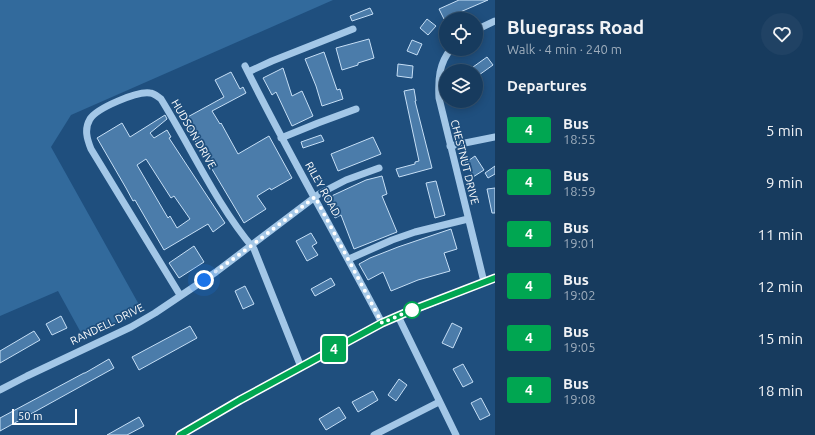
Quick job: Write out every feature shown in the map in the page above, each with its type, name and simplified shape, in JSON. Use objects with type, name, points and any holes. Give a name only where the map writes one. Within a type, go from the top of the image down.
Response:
[{"type":"street","points":[[483,27],[495,21]]},
{"type":"street","name":"RILEY ROAD","points":[[353,29],[272,61],[246,69],[281,138],[349,259],[382,323]]},
{"type":"street","name":"CHESTNUT DRIVE","points":[[446,56],[441,66],[438,87],[439,98],[484,282]]},
{"type":"street","name":"HUDSON DRIVE","points":[[180,295],[91,149],[87,134],[88,125],[95,113],[121,100],[141,93],[150,93],[161,99],[212,188],[256,254],[301,367]]},
{"type":"street","points":[[281,138],[356,109]]},
{"type":"street","points":[[450,146],[495,137]]},
{"type":"street","name":"RANDELL DRIVE","points":[[0,390],[131,327],[155,313],[216,272],[330,187],[379,168]]},
{"type":"street","points":[[349,259],[392,240],[415,232],[468,219]]},
{"type":"street","points":[[180,435],[240,400],[382,323],[495,278]]},
{"type":"street","points":[[398,316],[456,435]]},
{"type":"street","points":[[374,435],[439,402]]},
{"type":"shaded area","points":[[0,0],[333,0],[71,115],[51,147],[142,310],[85,340],[58,291],[0,316]]},
{"type":"building","points":[[459,0],[488,0],[460,12],[440,12],[439,9]]},
{"type":"building","points":[[370,8],[373,14],[352,21],[350,16]]},
{"type":"building","points":[[427,19],[436,26],[428,35],[420,28]]},
{"type":"building","points":[[369,39],[374,58],[342,70],[336,48]]},
{"type":"building","points":[[412,40],[422,44],[417,55],[407,51]]},
{"type":"building","points":[[324,52],[337,90],[340,89],[343,99],[322,106],[305,59]]},
{"type":"building","points":[[487,57],[493,65],[483,72],[483,64],[477,64]]},
{"type":"building","points":[[398,64],[413,66],[412,78],[397,76]]},
{"type":"building","points":[[283,68],[292,96],[302,91],[313,116],[292,126],[276,92],[272,95],[263,78]]},
{"type":"building","points":[[231,72],[240,89],[243,87],[246,93],[212,111],[220,124],[221,123],[238,154],[269,136],[292,178],[257,196],[266,209],[244,223],[184,122],[184,119],[224,97],[215,80]]},
{"type":"building","points":[[414,89],[415,101],[432,168],[399,177],[396,169],[415,164],[415,162],[419,161],[404,91]]},
{"type":"building","points":[[165,115],[167,119],[150,133],[154,138],[167,130],[171,137],[169,138],[225,223],[213,232],[208,224],[164,250],[135,200],[133,201],[97,138],[122,123],[130,137]],"holes":[[[146,159],[171,198],[174,196],[190,219],[177,228],[170,216],[168,218],[137,165]]]},
{"type":"building","points":[[321,135],[324,141],[303,148],[301,142]]},
{"type":"building","points":[[373,137],[381,154],[338,171],[331,154]]},
{"type":"building","points":[[475,156],[484,170],[473,177],[465,163]]},
{"type":"building","points":[[495,166],[495,174],[488,178],[485,173]]},
{"type":"building","points":[[382,176],[387,194],[382,196],[397,232],[354,249],[341,215],[335,218],[325,199],[366,180]]},
{"type":"building","points":[[436,181],[445,215],[435,218],[426,183]]},
{"type":"building","points":[[495,188],[495,213],[492,213],[487,189]]},
{"type":"building","points":[[451,229],[457,249],[444,253],[450,271],[418,280],[391,291],[383,272],[368,280],[359,264],[398,247]]},
{"type":"building","points":[[311,233],[317,243],[312,246],[318,255],[307,261],[296,241]]},
{"type":"building","points":[[194,246],[204,262],[179,278],[169,263]]},
{"type":"building","points":[[331,278],[335,285],[315,296],[311,289]]},
{"type":"building","points":[[245,286],[254,304],[243,309],[235,291]]},
{"type":"building","points":[[61,316],[67,328],[52,335],[46,324]]},
{"type":"building","points":[[452,323],[462,328],[453,348],[442,343]]},
{"type":"building","points":[[190,326],[197,338],[139,370],[132,357]]},
{"type":"building","points":[[34,331],[40,340],[0,363],[0,351]]},
{"type":"building","points":[[109,359],[114,368],[0,431],[0,418]]},
{"type":"building","points":[[463,364],[473,382],[463,387],[453,369]]},
{"type":"building","points":[[399,379],[407,385],[396,401],[388,395]]},
{"type":"building","points":[[373,391],[378,400],[358,412],[352,402]]},
{"type":"building","points":[[481,398],[490,415],[480,420],[471,403]]},
{"type":"building","points":[[339,407],[346,418],[326,430],[319,419]]},
{"type":"building","points":[[139,417],[144,426],[127,435],[107,435]]},
{"type":"bus line","name":"4","points":[[180,435],[240,400],[382,323],[495,278]]},
{"type":"route","points":[[204,280],[315,197],[382,323],[412,310]]}]
